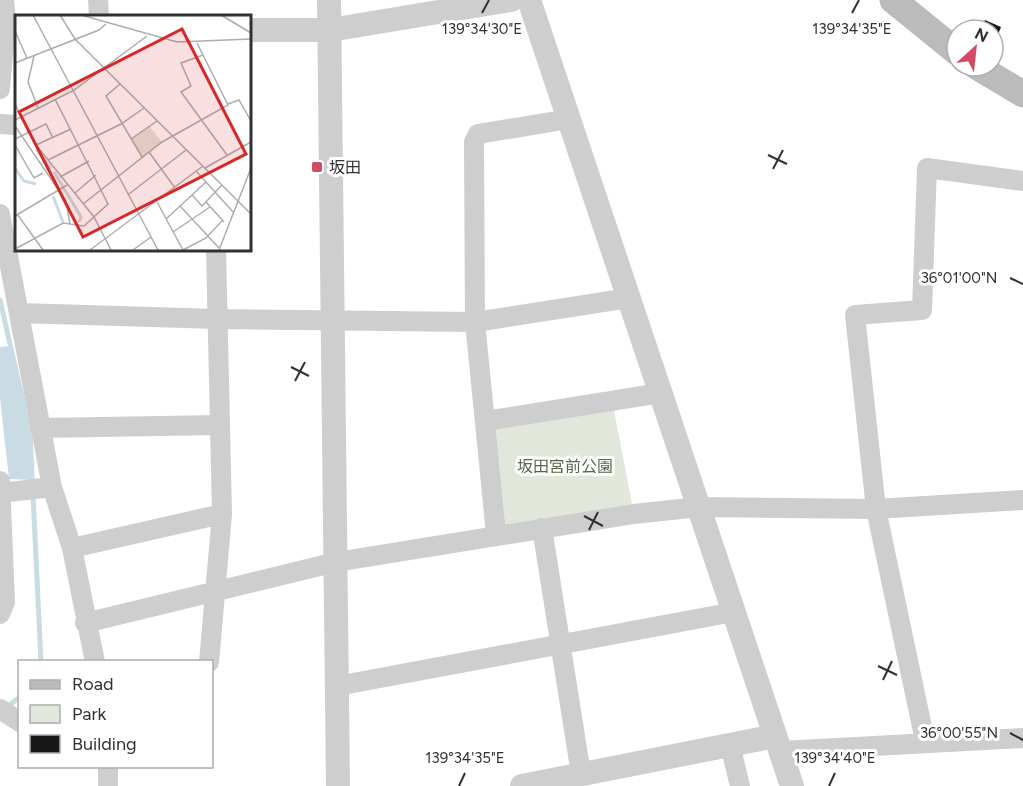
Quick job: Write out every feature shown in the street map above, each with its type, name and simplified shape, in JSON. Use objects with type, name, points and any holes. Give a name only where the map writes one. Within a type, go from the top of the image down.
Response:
[{"type":"main road","points":[[893,0],[945,42]]},
{"type":"main road","points":[[996,78],[1023,94]]},
{"type":"street","points":[[0,89],[7,29],[2,0]]},
{"type":"street","points":[[98,0],[99,15]]},
{"type":"street","points":[[329,0],[338,786]]},
{"type":"street","points":[[250,30],[330,30],[510,0]]},
{"type":"street","points":[[530,0],[792,786]]},
{"type":"street","points":[[495,534],[475,322],[474,142],[478,134],[569,119]]},
{"type":"street","points":[[0,124],[15,125]]},
{"type":"street","points":[[925,741],[876,509],[855,315],[922,310],[927,168],[1023,181]]},
{"type":"street","points":[[0,213],[52,487],[72,548],[85,622],[94,660]]},
{"type":"street","points":[[209,660],[222,513],[216,250]]},
{"type":"street","points":[[19,313],[218,319],[475,322],[629,298]]},
{"type":"street","points":[[485,421],[660,393]]},
{"type":"street","points":[[40,428],[220,424]]},
{"type":"street","points":[[0,614],[5,602],[0,489],[52,487]]},
{"type":"street","points":[[85,622],[336,562],[495,534],[699,507],[876,509],[1023,500]]},
{"type":"street","points":[[72,548],[222,513]]},
{"type":"street","points":[[542,528],[581,774]]},
{"type":"street","points":[[337,686],[734,612]]},
{"type":"street","points":[[0,709],[18,721]]},
{"type":"street","points":[[522,786],[730,745],[1023,738]]},
{"type":"street","points":[[730,745],[740,786]]},
{"type":"street","points":[[108,768],[108,786]]},
{"type":"green space","name":"坂田宮前公園","points":[[612,400],[634,514],[496,534],[485,421]]},
{"type":"shaded area","points":[[9,346],[29,429],[32,480],[9,479],[0,398],[0,347]]},
{"type":"waterway","points":[[0,300],[30,432],[41,660]]},
{"type":"waterway","points":[[11,704],[18,699]]},
{"type":"place","name":"坂田","points":[[317,167]]}]
